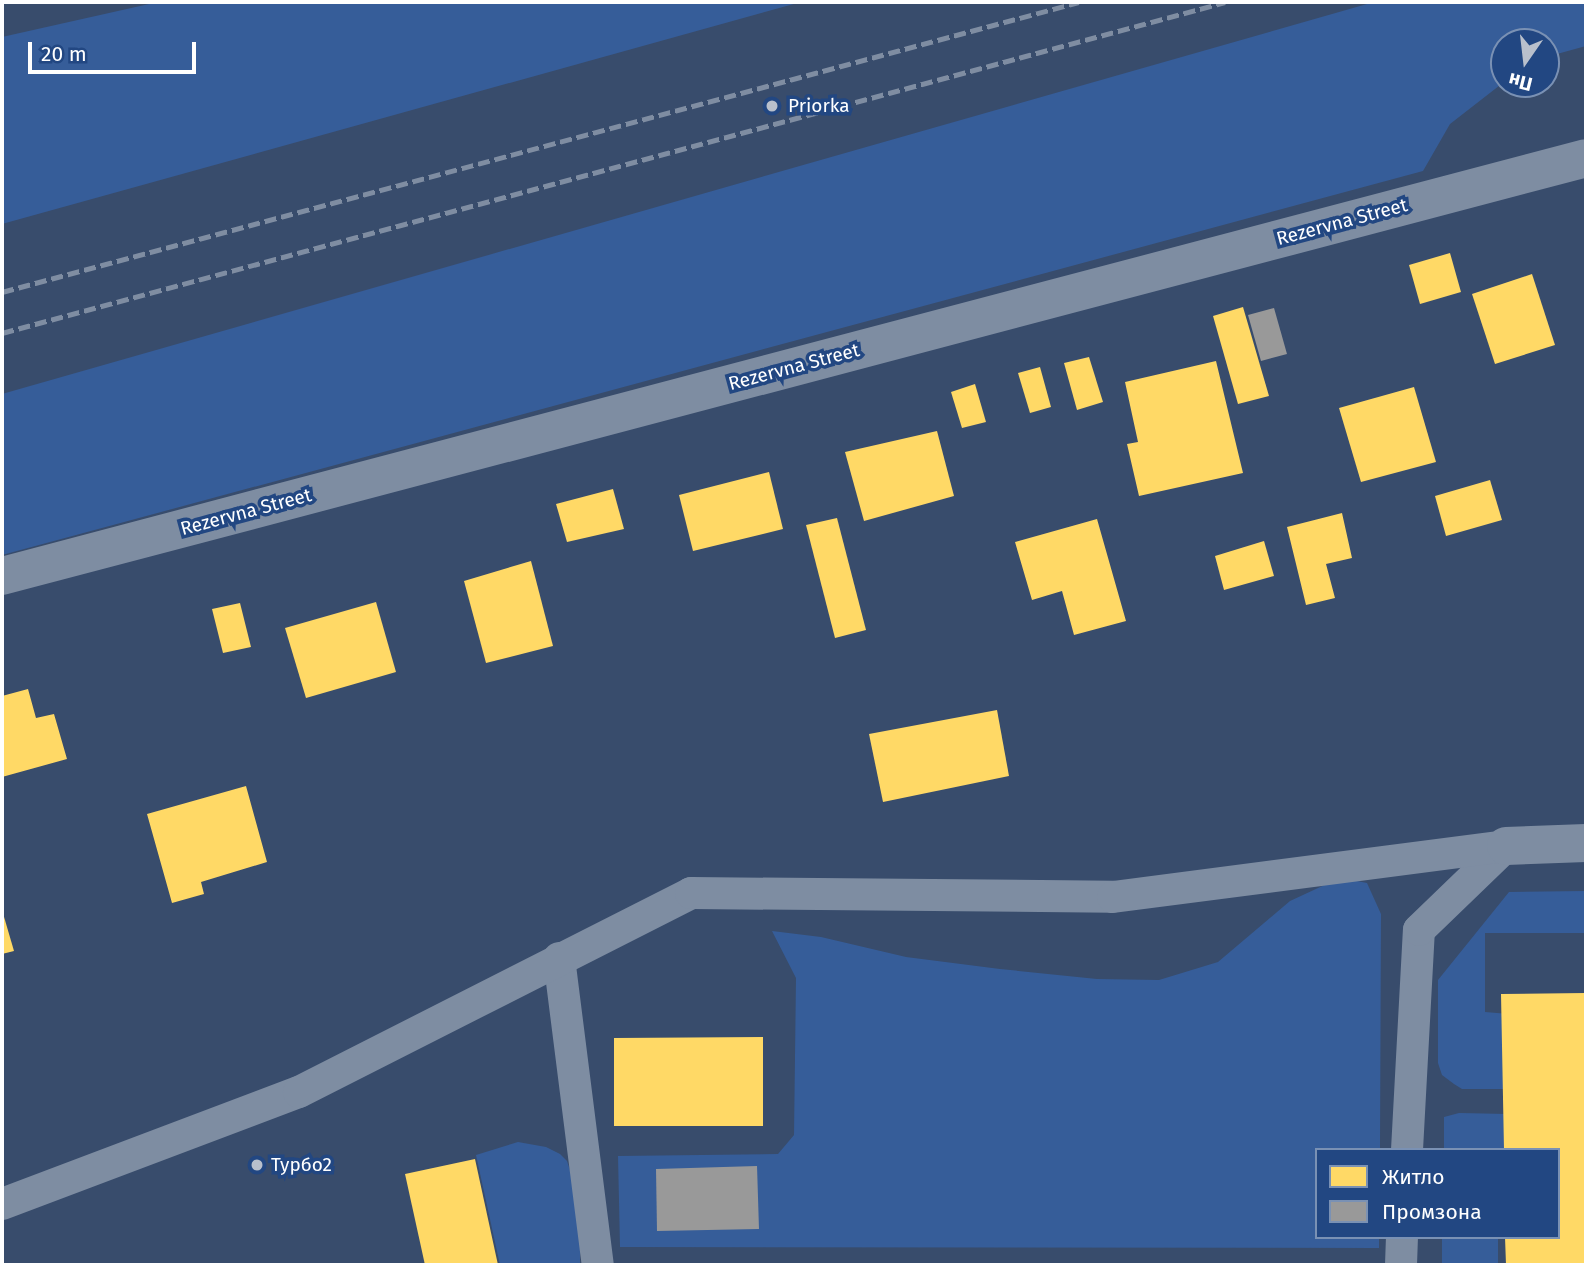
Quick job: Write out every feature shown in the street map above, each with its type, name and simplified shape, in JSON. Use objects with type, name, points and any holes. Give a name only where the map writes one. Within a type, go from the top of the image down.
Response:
[{"type":"street","name":"Rezervna Street","points":[[2,576],[1586,158]]},
{"type":"street","points":[[1506,846],[1586,843]]},
{"type":"lane","points":[[2,1204],[299,1092],[691,893],[1113,897],[1506,846]]},
{"type":"lane","points":[[1407,1148],[1419,930],[1506,846]]},
{"type":"lane","points":[[559,958],[598,1265]]},
{"type":"lane","points":[[1401,1265],[1402,1239]]},
{"type":"shaded area","points":[[158,2],[801,2],[2,224],[2,37]]},
{"type":"shaded area","points":[[1374,2],[1586,2],[1586,46],[1560,53],[1560,28],[1490,28],[1490,93],[1450,124],[1423,171],[2,555],[2,394]]},
{"type":"shaded area","points":[[1352,880],[1367,883],[1381,914],[1380,1148],[1315,1148],[1315,1239],[1379,1239],[1379,1248],[620,1247],[618,1156],[778,1154],[794,1135],[796,978],[772,931],[821,937],[906,957],[1000,969],[1097,979],[1159,980],[1218,962],[1290,901],[1331,882]]},
{"type":"shaded area","points":[[1586,891],[1586,933],[1485,933],[1485,1012],[1509,1014],[1507,1089],[1462,1089],[1454,1084],[1442,1075],[1438,1063],[1438,980],[1509,892]]},
{"type":"shaded area","points":[[1459,1113],[1508,1114],[1508,1148],[1444,1148],[1444,1117]]},
{"type":"shaded area","points":[[518,1142],[546,1147],[567,1161],[580,1200],[580,1265],[500,1265],[476,1155]]},
{"type":"shaded area","points":[[1442,1239],[1498,1239],[1498,1265],[1442,1265]]},
{"type":"building: Житло","points":[[1450,253],[1461,292],[1420,304],[1409,265]]},
{"type":"building: Житло","points":[[1532,274],[1555,345],[1495,364],[1472,294]]},
{"type":"building: Житло","points":[[1243,307],[1269,396],[1238,404],[1213,316]]},
{"type":"building: Житло","points":[[1089,357],[1103,402],[1077,410],[1064,363]]},
{"type":"building: Житло","points":[[1216,361],[1243,473],[1139,496],[1127,444],[1138,442],[1125,382]]},
{"type":"building: Житло","points":[[1040,367],[1051,407],[1030,413],[1018,373]]},
{"type":"building: Житло","points":[[975,384],[986,422],[962,428],[951,392]]},
{"type":"building: Житло","points":[[1414,387],[1436,462],[1361,482],[1339,408]]},
{"type":"building: Житло","points":[[937,431],[954,496],[864,521],[845,452]]},
{"type":"building: Житло","points":[[769,472],[783,529],[693,551],[679,495]]},
{"type":"building: Житло","points":[[1490,480],[1502,520],[1446,536],[1435,496]]},
{"type":"building: Житло","points":[[613,489],[624,529],[567,542],[556,504]]},
{"type":"building: Житло","points":[[1342,513],[1352,558],[1326,564],[1335,598],[1306,605],[1287,527]]},
{"type":"building: Житло","points":[[837,518],[866,630],[835,638],[806,525]]},
{"type":"building: Житло","points":[[1097,519],[1126,621],[1074,635],[1062,591],[1032,600],[1015,542]]},
{"type":"building: Житло","points":[[1264,541],[1274,576],[1224,590],[1215,556]]},
{"type":"building: Житло","points":[[531,561],[553,646],[486,663],[464,581]]},
{"type":"building: Житло","points":[[376,602],[396,672],[306,698],[285,628]]},
{"type":"building: Житло","points":[[240,603],[251,647],[223,653],[212,609]]},
{"type":"building: Житло","points":[[28,689],[36,718],[54,714],[67,759],[2,777],[2,696]]},
{"type":"building: Житло","points":[[997,710],[1009,776],[883,802],[869,734]]},
{"type":"building: Житло","points":[[246,786],[267,862],[201,882],[204,894],[172,903],[147,814]]},
{"type":"building: Житло","points":[[2,910],[14,951],[2,954]]},
{"type":"building: Житло","points":[[1586,993],[1586,1265],[1506,1265],[1505,1239],[1560,1239],[1560,1148],[1504,1148],[1501,994]]},
{"type":"building: Житло","points":[[763,1037],[763,1126],[614,1126],[614,1038]]},
{"type":"building: Житло","points":[[475,1159],[498,1265],[425,1265],[405,1174]]},
{"type":"building: Промзона","points":[[1274,308],[1287,354],[1261,361],[1248,315]]},
{"type":"building: Промзона","points":[[757,1166],[759,1229],[657,1231],[656,1169]]},
{"type":"railway","points":[[2,292],[1079,2]]},
{"type":"railway","points":[[2,333],[1225,2]]},
{"type":"place","name":"Priorka","points":[[772,106]]},
{"type":"place","name":"Турбо2","points":[[257,1165]]}]
